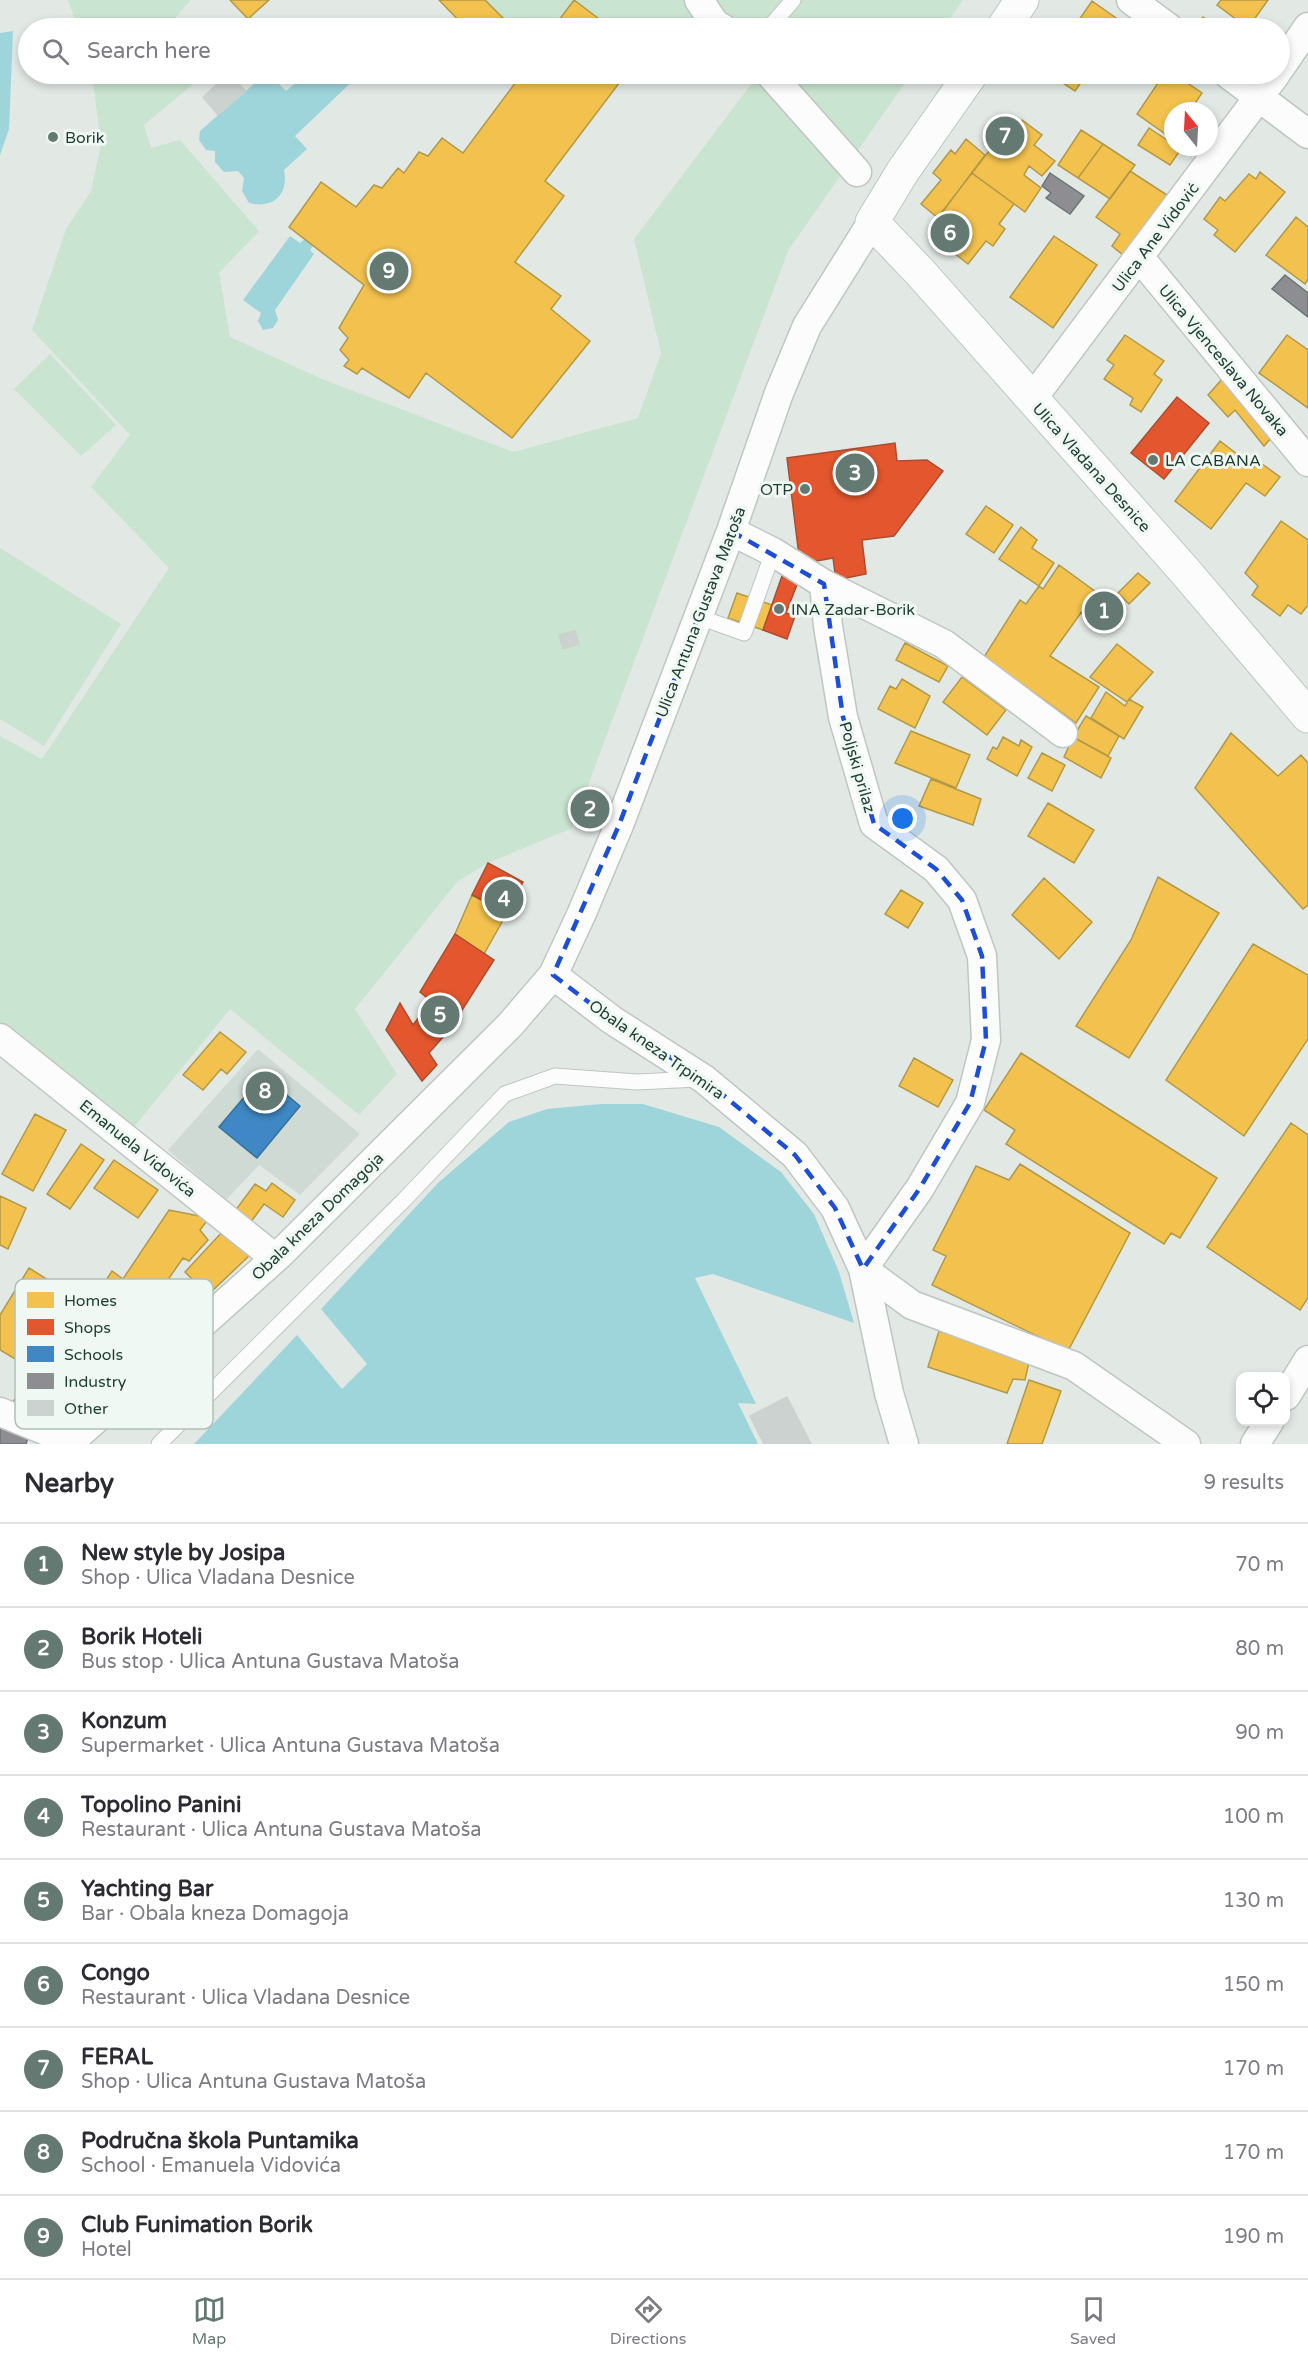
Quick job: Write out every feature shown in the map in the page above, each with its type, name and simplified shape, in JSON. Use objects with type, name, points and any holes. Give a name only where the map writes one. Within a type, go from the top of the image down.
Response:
[{"type":"street","points":[[699,0],[711,18]]},
{"type":"street","points":[[1009,18],[1022,0]]},
{"type":"street","points":[[1131,0],[1155,18]]},
{"type":"street","points":[[1290,53],[1308,27]]},
{"type":"street","points":[[779,84],[858,172]]},
{"type":"street","name":"Ulica Antuna Gustava Matoša","points":[[553,975],[619,825],[731,531],[779,393],[807,326],[903,171],[964,84]]},
{"type":"street","points":[[1241,84],[1308,134]]},
{"type":"street","name":"Ulica Ane Vidović","points":[[1032,399],[1269,84]]},
{"type":"street","name":"Ulica Vladana Desnice","points":[[872,222],[919,271],[1184,570],[1308,716]]},
{"type":"street","name":"Ulica Vjenceslava Novaka","points":[[1140,258],[1308,462]]},
{"type":"street","points":[[731,531],[773,552],[824,584],[944,644],[1063,733]]},
{"type":"street","name":"Poljski prilaz","points":[[824,584],[828,626],[843,717],[874,824],[936,869],[962,900],[982,956],[986,1040],[970,1103],[920,1188],[863,1269]]},
{"type":"street","name":"Obala kneza Trpimira","points":[[553,975],[612,1020],[704,1079],[795,1155],[835,1208],[863,1269],[889,1393],[904,1444]]},
{"type":"street","name":"Obala kneza Domagoja","points":[[213,1315],[275,1258],[510,1025],[553,975]]},
{"type":"street","name":"Emanuela Vidovića","points":[[0,1038],[275,1258]]},
{"type":"street","points":[[863,1269],[912,1305],[1074,1366],[1186,1444]]},
{"type":"street","points":[[1290,1389],[1308,1360]]},
{"type":"street","points":[[0,1412],[15,1418]]},
{"type":"street","points":[[1255,1444],[1266,1426]]},
{"type":"street","points":[[39,1429],[72,1443]]},
{"type":"street","name":"Obala kneza Domagoja","points":[[72,1443],[87,1429]]},
{"type":"lane","points":[[778,18],[793,0]]},
{"type":"lane","points":[[699,616],[744,633],[773,552]]},
{"type":"lane","points":[[213,1390],[404,1200],[505,1094],[555,1076],[637,1082],[704,1079]]},
{"type":"lane","points":[[159,1444],[174,1429]]},
{"type":"highlighted area","points":[[731,531],[824,584],[843,717],[874,824],[936,869],[962,900],[982,956],[986,1040],[970,1103],[920,1188],[863,1269],[835,1208],[795,1155],[704,1079],[612,1020],[553,975],[619,825]]},
{"type":"shaded area","points":[[258,1049],[360,1134],[300,1195],[259,1165],[226,1200],[168,1150]]},
{"type":"green space","points":[[68,0],[191,0],[175,18],[74,18]]},
{"type":"green space","points":[[485,0],[963,0],[950,18],[597,18],[574,1],[561,18],[503,18]]},
{"type":"green space","points":[[93,84],[193,84],[144,125],[151,148],[180,140],[259,231],[219,273],[230,337],[322,379],[513,452],[638,418],[661,353],[634,239],[751,84],[904,84],[788,251],[572,828],[488,863],[458,881],[355,1009],[397,1074],[359,1115],[230,1009],[125,1138],[0,1038],[0,736],[42,759],[169,568],[91,487],[130,435],[32,330],[66,229],[91,191],[101,145]]},
{"type":"green space","points":[[50,354],[116,425],[81,456],[14,389]]},
{"type":"green space","points":[[0,548],[121,624],[44,746],[0,719]]},
{"type":"water","points":[[13,31],[9,129],[0,155],[0,33]]},
{"type":"water","points":[[254,84],[279,84],[286,91],[294,84],[350,84],[295,136],[307,149],[284,170],[284,187],[272,202],[249,203],[242,191],[244,178],[238,171],[224,172],[215,162],[215,151],[206,150],[199,140],[200,131]]},
{"type":"water","points":[[290,236],[300,243],[305,239],[313,246],[310,250],[314,254],[275,310],[278,320],[273,328],[263,330],[258,321],[261,313],[243,300]]},
{"type":"water","points":[[600,1104],[643,1104],[719,1127],[781,1172],[814,1214],[839,1272],[854,1323],[713,1274],[695,1278],[756,1404],[738,1403],[758,1444],[194,1444],[208,1429],[213,1429],[213,1424],[297,1335],[342,1389],[367,1364],[321,1309],[438,1183],[509,1122],[547,1109]]},
{"type":"building: Homes","points":[[230,0],[269,0],[249,18]]},
{"type":"building: Homes","points":[[439,0],[485,0],[503,18],[456,18]]},
{"type":"building: Homes","points":[[574,0],[598,18],[560,18]]},
{"type":"building: Homes","points":[[1221,0],[1268,0],[1255,18],[1235,18],[1217,5]]},
{"type":"building: Homes","points":[[1092,1],[1116,18],[1080,18]]},
{"type":"building: Homes","points":[[515,84],[618,84],[545,181],[564,196],[515,262],[561,296],[551,309],[590,341],[512,438],[426,373],[409,398],[362,368],[357,374],[344,366],[349,360],[340,350],[348,338],[339,328],[364,285],[289,227],[321,182],[356,207],[374,185],[382,188],[398,168],[404,173],[419,152],[428,156],[442,138],[463,153]]},
{"type":"building: Homes","points":[[1064,84],[1080,84],[1075,91]]},
{"type":"building: Homes","points":[[1157,84],[1189,84],[1202,93],[1196,102],[1164,102],[1164,133],[1137,114]]},
{"type":"building: Homes","points":[[1022,120],[1042,135],[1034,145],[1055,161],[1042,176],[1029,166],[1024,175],[1041,188],[1025,212],[972,173],[1009,125],[1016,130]]},
{"type":"building: Homes","points":[[1149,128],[1164,138],[1164,156],[1176,156],[1170,165],[1138,145]]},
{"type":"building: Homes","points":[[1081,130],[1103,144],[1078,178],[1058,165]]},
{"type":"building: Homes","points":[[966,139],[985,155],[938,218],[921,204],[941,180],[933,173],[951,150],[955,154]]},
{"type":"building: Homes","points":[[1103,144],[1135,165],[1110,199],[1078,178]]},
{"type":"building: Homes","points":[[1130,171],[1167,195],[1123,255],[1112,246],[1120,234],[1096,217]]},
{"type":"building: Homes","points":[[1260,172],[1285,192],[1235,252],[1214,235],[1218,230],[1204,219],[1220,197],[1225,201],[1249,174],[1256,179]]},
{"type":"building: Homes","points":[[972,173],[1014,204],[999,224],[1005,229],[993,246],[986,241],[968,264],[945,246],[949,240],[931,226]]},
{"type":"building: Homes","points":[[1296,217],[1308,227],[1308,279],[1305,284],[1266,255]]},
{"type":"building: Homes","points":[[1054,236],[1097,265],[1053,328],[1010,297]]},
{"type":"building: Homes","points":[[1125,335],[1164,361],[1154,374],[1162,380],[1141,412],[1130,405],[1133,398],[1104,379],[1114,365],[1107,360]]},
{"type":"building: Homes","points":[[1287,335],[1308,350],[1308,408],[1259,373]]},
{"type":"building: Homes","points":[[1224,377],[1274,435],[1264,446],[1235,410],[1228,417],[1208,395]]},
{"type":"building: Homes","points":[[1220,441],[1254,467],[1258,461],[1280,477],[1265,496],[1246,483],[1211,529],[1175,501]]},
{"type":"building: Homes","points":[[986,506],[1013,525],[994,553],[966,534]]},
{"type":"building: Homes","points":[[1281,521],[1308,540],[1308,605],[1301,614],[1288,605],[1280,616],[1252,595],[1258,586],[1245,573]]},
{"type":"building: Homes","points":[[1021,527],[1037,540],[1032,548],[1054,563],[1039,586],[999,559]]},
{"type":"building: Homes","points":[[1059,565],[1096,592],[1050,656],[1099,687],[1076,723],[984,657],[1020,600],[1026,604],[1039,586],[1043,589]]},
{"type":"building: Homes","points":[[1138,573],[1150,583],[1129,604],[1118,593]]},
{"type":"building: Homes","points":[[737,593],[772,605],[763,630],[728,618]]},
{"type":"building: Homes","points":[[905,643],[948,666],[939,682],[896,660]]},
{"type":"building: Homes","points":[[1117,644],[1153,672],[1127,702],[1090,677]]},
{"type":"building: Homes","points":[[962,677],[1006,710],[987,735],[943,702]]},
{"type":"building: Homes","points":[[902,679],[930,696],[915,728],[878,709],[890,686],[896,689]]},
{"type":"building: Homes","points":[[1106,692],[1125,706],[1129,699],[1143,707],[1124,739],[1091,718]]},
{"type":"building: Homes","points":[[1086,716],[1119,736],[1108,756],[1073,737]]},
{"type":"building: Homes","points":[[911,731],[970,755],[956,788],[895,763]]},
{"type":"building: Homes","points":[[1231,733],[1278,776],[1301,755],[1308,763],[1308,905],[1303,909],[1195,788]]},
{"type":"building: Homes","points":[[1003,737],[1019,746],[1021,740],[1032,747],[1017,776],[987,759],[993,747],[997,749]]},
{"type":"building: Homes","points":[[1073,737],[1111,758],[1101,778],[1064,757]]},
{"type":"building: Homes","points":[[1042,753],[1065,765],[1052,791],[1028,778]]},
{"type":"building: Homes","points":[[931,779],[981,799],[973,825],[919,806]]},
{"type":"building: Homes","points":[[1048,803],[1094,830],[1074,863],[1028,836]]},
{"type":"building: Homes","points":[[1158,877],[1219,913],[1129,1058],[1076,1026],[1131,940]]},
{"type":"building: Homes","points":[[1044,878],[1092,922],[1059,959],[1012,915]]},
{"type":"building: Homes","points":[[901,890],[923,903],[908,928],[885,914]]},
{"type":"building: Homes","points":[[472,895],[507,913],[484,954],[455,934]]},
{"type":"building: Homes","points":[[1253,944],[1308,975],[1308,1039],[1244,1136],[1166,1080]]},
{"type":"building: Homes","points":[[220,1032],[246,1052],[227,1074],[221,1069],[203,1090],[183,1075]]},
{"type":"building: Homes","points":[[1021,1053],[1217,1178],[1180,1238],[1171,1233],[1164,1244],[1006,1144],[1015,1130],[984,1110]]},
{"type":"building: Homes","points":[[914,1058],[953,1080],[938,1107],[899,1086]]},
{"type":"building: Homes","points":[[35,1114],[66,1130],[33,1191],[2,1174]]},
{"type":"building: Homes","points":[[1291,1123],[1308,1135],[1308,1298],[1300,1310],[1207,1247]]},
{"type":"building: Homes","points":[[81,1144],[104,1160],[70,1209],[47,1194]]},
{"type":"building: Homes","points":[[114,1160],[158,1190],[138,1218],[94,1188]]},
{"type":"building: Homes","points":[[1020,1164],[1130,1233],[1068,1351],[932,1285],[946,1256],[933,1250],[976,1166],[1009,1180]]},
{"type":"building: Homes","points":[[272,1183],[295,1200],[283,1217],[264,1204],[251,1222],[235,1211],[255,1184],[266,1191]]},
{"type":"building: Homes","points":[[0,1196],[26,1208],[8,1249],[0,1245]]},
{"type":"building: Homes","points":[[169,1210],[209,1218],[200,1230],[208,1240],[189,1261],[183,1258],[168,1279],[123,1279]]},
{"type":"building: Homes","points":[[223,1231],[251,1254],[213,1290],[213,1279],[192,1279],[185,1272]]},
{"type":"building: Homes","points":[[29,1268],[47,1279],[22,1279]]},
{"type":"building: Homes","points":[[112,1271],[123,1279],[107,1279]]},
{"type":"building: Homes","points":[[15,1291],[15,1359],[0,1350],[0,1315]]},
{"type":"building: Homes","points":[[939,1331],[1030,1358],[1025,1380],[1013,1379],[1007,1393],[928,1367]]},
{"type":"building: Homes","points":[[1029,1380],[1061,1391],[1042,1444],[1007,1444]]},
{"type":"building: Shops","points":[[1177,397],[1209,423],[1164,479],[1131,453]]},
{"type":"building: Shops","points":[[895,443],[897,461],[927,460],[943,471],[894,536],[862,540],[866,574],[836,580],[833,558],[800,564],[787,458]]},
{"type":"building: Shops","name":"INA Zadar-Borik","points":[[782,576],[798,582],[786,613],[795,616],[787,639],[763,630]]},
{"type":"building: Shops","points":[[1096,592],[1123,610],[1108,629],[1081,613]]},
{"type":"building: Shops","points":[[488,863],[523,882],[507,913],[472,895]]},
{"type":"building: Shops","points":[[455,934],[494,960],[450,1029],[429,1053],[437,1065],[422,1081],[386,1030],[400,1003],[413,1025],[431,1001],[420,992]]},
{"type":"building: Schools","points":[[263,1075],[300,1106],[257,1158],[219,1127]]},
{"type":"building: Industry","points":[[1135,11],[1143,18],[1130,18]]},
{"type":"building: Industry","points":[[1050,173],[1084,196],[1070,214],[1046,198],[1051,193],[1042,186]]},
{"type":"building: Industry","points":[[1285,275],[1308,293],[1308,317],[1272,289]]},
{"type":"building: Industry","points":[[0,1423],[29,1434],[26,1444],[0,1444]]},
{"type":"building: Other","points":[[217,84],[239,84],[246,91],[218,115],[203,97]]},
{"type":"building: Other","points":[[575,631],[579,644],[563,649],[559,635]]},
{"type":"building: Other","points":[[787,1397],[811,1444],[764,1444],[750,1416]]},
{"type":"place","name":"FERAL","points":[[1005,136]]},
{"type":"place","name":"Borik","points":[[53,137]]},
{"type":"place","name":"Congo","points":[[950,233]]},
{"type":"place","name":"Club Funimation Borik","points":[[389,271]]},
{"type":"place","name":"LA CABANA","points":[[1153,460]]},
{"type":"place","name":"Konzum","points":[[855,473]]},
{"type":"place","name":"OTP","points":[[805,489]]},
{"type":"place","name":"INA Zadar-Borik","points":[[779,609]]},
{"type":"place","name":"New style by Josipa","points":[[1104,611]]},
{"type":"place","name":"Borik Hoteli","points":[[590,809]]},
{"type":"place","name":"Topolino Panini","points":[[504,899]]},
{"type":"place","name":"Yachting Bar","points":[[440,1015]]},
{"type":"place","name":"Područna škola Puntamika","points":[[265,1091]]}]
